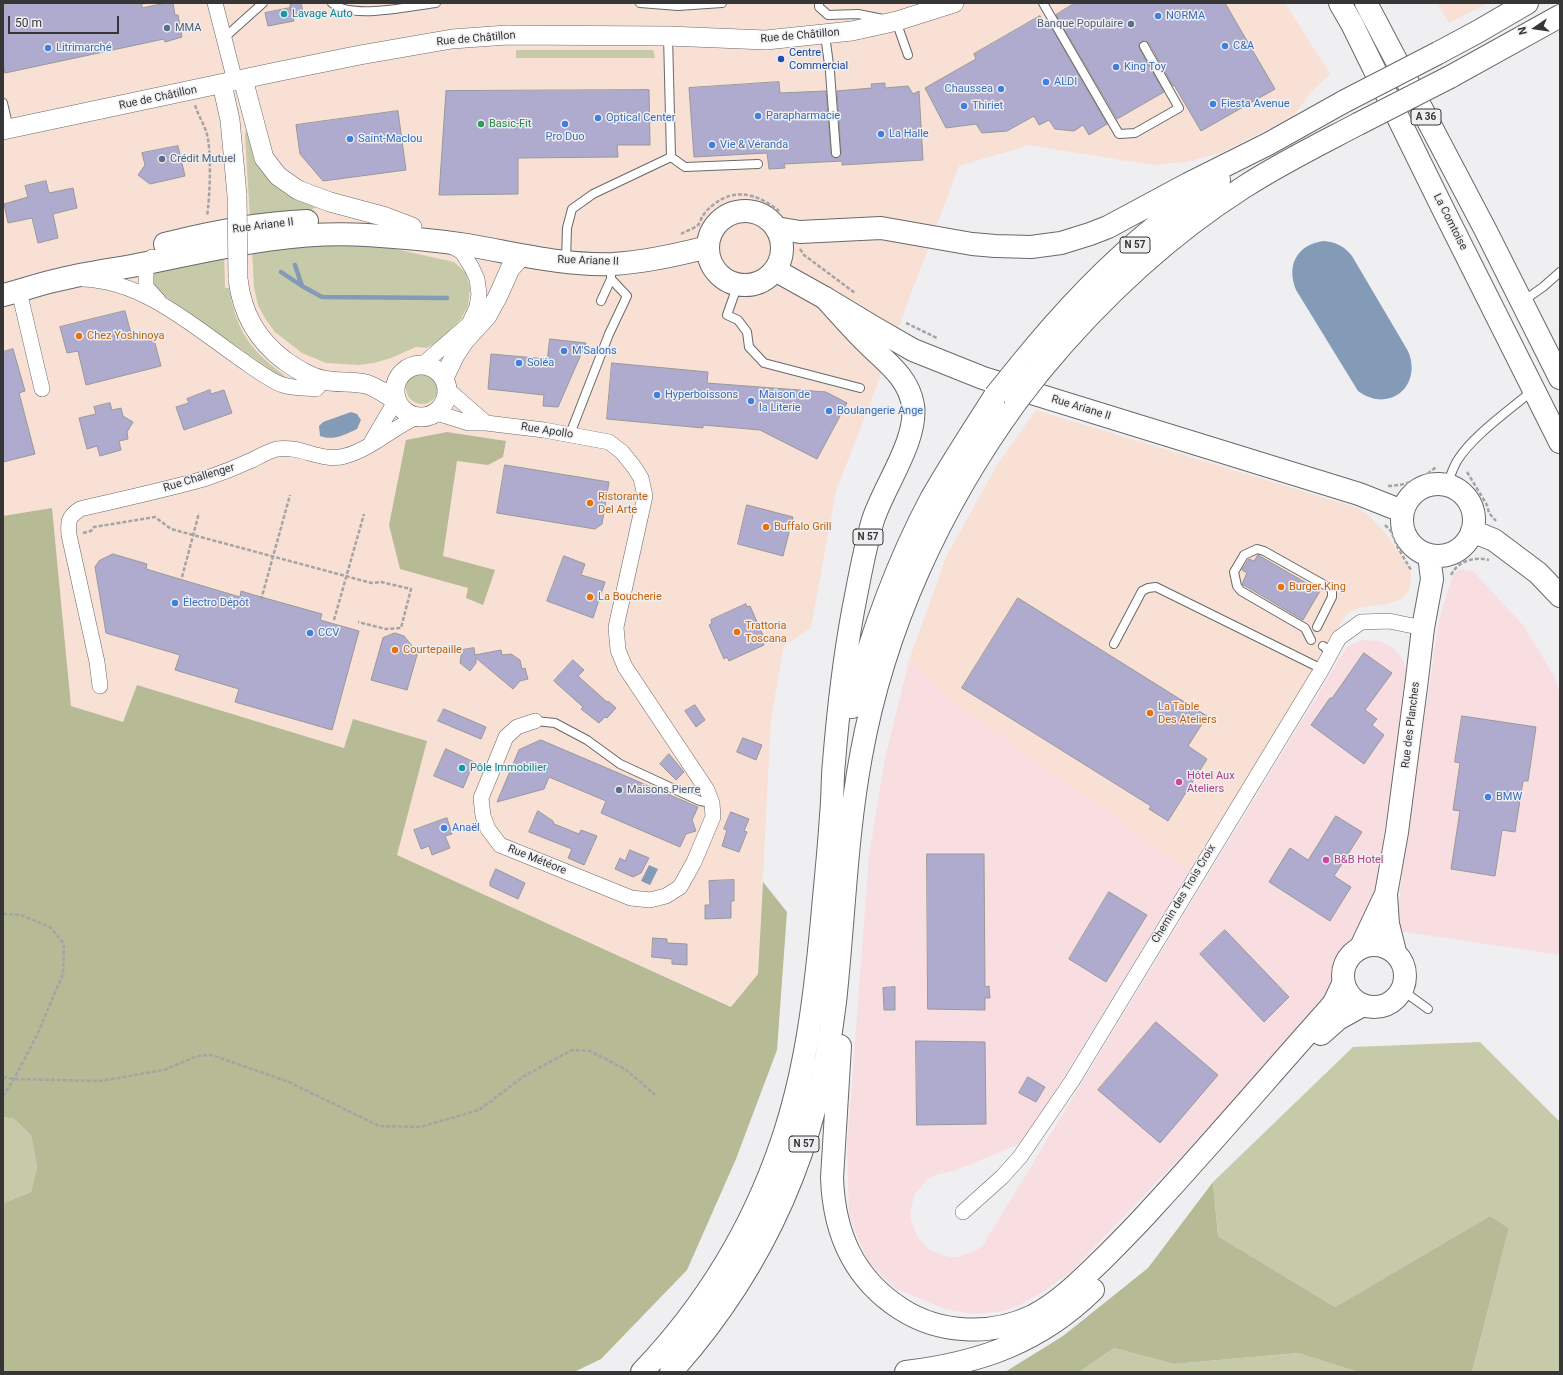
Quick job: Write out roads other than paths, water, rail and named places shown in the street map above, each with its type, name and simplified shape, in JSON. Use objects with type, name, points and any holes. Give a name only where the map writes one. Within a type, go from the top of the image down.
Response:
[{"type":"main road","name":"La Comtoise","points":[[1340,3],[1352,24],[1560,442]]},
{"type":"main road","name":"A 36","points":[[1366,3],[1486,231],[1560,378]]},
{"type":"main road","name":"N 57","points":[[1479,31],[1520,3]]},
{"type":"main road","name":"N 57","points":[[672,1372],[707,1329],[745,1275],[764,1240],[793,1177],[807,1137],[825,1068],[835,1000],[852,810],[861,754],[872,707],[887,655],[904,605],[921,564],[956,494],[992,436],[1016,402],[1047,332],[1114,263],[1156,226],[1268,144],[1479,31],[1527,3]]},
{"type":"main road","name":"N 57","points":[[831,816],[840,759],[852,707],[866,653],[884,603],[905,552],[931,500],[957,455],[996,396],[1069,336],[1096,307],[1136,270],[1178,234],[1215,206],[1272,170],[1560,16]]},
{"type":"main road","points":[[780,221],[782,253],[779,263],[769,276],[754,284],[738,284],[728,281],[720,275],[710,258],[708,247],[710,238],[714,228],[720,221],[728,215],[738,212],[748,211],[757,213],[766,218],[780,221],[800,232],[881,228],[972,244],[1031,247],[1074,240],[1108,227],[1188,184],[1268,144]]},
{"type":"main road","name":"Rue Ariane II","points":[[62,279],[109,259],[204,234],[275,222],[339,219],[412,227],[468,246]]},
{"type":"main road","name":"Rue Ariane II","points":[[11,293],[62,279],[244,243],[310,234],[366,234],[445,242],[611,271],[648,260],[708,247]]},
{"type":"main road","name":"Rue Ariane II","points":[[775,270],[913,350],[983,378],[1359,494],[1402,511]]},
{"type":"main road","name":"N 57","points":[[642,1372],[676,1334],[723,1268],[751,1218],[782,1144],[796,1094],[808,1036],[818,954],[831,816],[834,765],[852,616],[867,542],[883,494],[906,445],[912,428],[913,415],[910,395],[907,387],[894,367],[869,345],[825,298]]},
{"type":"main road","points":[[1442,475],[1467,497],[1472,508],[1474,520],[1472,532],[1467,541],[1455,552],[1440,556],[1429,555],[1418,551],[1410,544],[1404,534],[1401,523],[1402,511],[1406,500],[1414,491],[1424,485],[1435,483],[1442,475]]},
{"type":"main road","points":[[1472,532],[1494,540],[1538,573],[1560,596]]},
{"type":"main road","name":"Rue des Planches","points":[[1386,894],[1397,832],[1418,679],[1423,628],[1432,579],[1429,555]]},
{"type":"main road","points":[[846,883],[839,1064],[832,1178],[834,1209],[837,1223],[848,1250],[862,1274],[884,1298],[924,1321],[942,1326],[977,1329],[1012,1324],[1042,1311],[1069,1292],[1131,1231],[1166,1193],[1329,1009],[1334,1003],[1343,984],[1343,968],[1347,959],[1353,952],[1370,944],[1379,944],[1388,947],[1402,960],[1405,970],[1405,980],[1402,990],[1390,1003],[1372,1007],[1363,1005],[1355,1001],[1343,984]]},
{"type":"main road","points":[[1361,947],[1386,894]]},
{"type":"main road","points":[[1386,894],[1388,924],[1395,952]]},
{"type":"main road","points":[[906,1372],[952,1365],[995,1353],[1034,1334],[1072,1309],[1093,1290],[1137,1244],[1287,1071],[1323,1032],[1338,1018],[1363,1005]]},
{"type":"street","points":[[215,3],[233,82],[264,158],[278,176],[298,190],[330,202],[386,217],[412,227]]},
{"type":"street","name":"Rue de Châtillon","points":[[13,128],[360,55],[452,39],[507,35],[668,36],[766,40],[852,32],[897,21],[954,3]]},
{"type":"street","points":[[233,82],[230,120],[237,195],[238,279],[243,307],[251,324],[261,339],[274,352],[306,375],[324,380],[367,384],[396,400],[404,411],[417,417],[431,416],[437,413],[443,406],[446,399],[446,384],[455,355],[465,340],[487,316],[510,269],[521,256]]},
{"type":"street","points":[[422,365],[468,324],[478,307],[479,294],[477,279],[472,268],[462,252],[445,242]]},
{"type":"street","points":[[162,304],[146,287],[146,263],[164,245]]},
{"type":"street","points":[[62,279],[90,280],[120,285],[162,304],[256,369],[282,385],[295,388],[316,389],[324,380]]},
{"type":"street","points":[[11,293],[42,389]]},
{"type":"street","points":[[370,444],[396,400],[395,387],[400,375],[410,367],[422,365],[435,368],[446,384],[486,423]]},
{"type":"street","name":"Rue Apollo","points":[[437,413],[469,423],[486,423],[544,430],[609,442]]},
{"type":"street","name":"Rue Challenger","points":[[100,686],[97,662],[68,535],[68,524],[71,515],[80,509],[207,477],[234,468],[275,450],[287,448],[299,449],[330,458],[344,457],[370,444],[402,423],[417,417]]},
{"type":"street","name":"Rue Météore","points":[[535,721],[517,727],[506,737],[481,798],[483,816],[488,829],[500,845],[631,898],[650,900],[666,896],[680,887],[694,862],[713,817],[712,803],[707,790],[625,667],[618,650],[616,627],[645,496],[641,478],[634,467],[622,452],[609,442]]},
{"type":"street","name":"Chemin des Trois Croix","points":[[963,1212],[1002,1178],[1020,1157],[1072,1081],[1322,669],[1327,649],[1339,638],[1362,622],[1388,621],[1423,628]]},
{"type":"lane","points":[[224,38],[263,3]]},
{"type":"lane","points":[[332,3],[349,10],[365,12],[436,3]]},
{"type":"lane","points":[[640,3],[678,6],[722,3]]},
{"type":"lane","points":[[819,3],[819,7],[828,15],[858,14],[897,21],[908,55]]},
{"type":"lane","points":[[1043,3],[1119,134],[1136,133],[1179,108],[1144,46]]},
{"type":"lane","points":[[825,35],[830,72],[836,153]]},
{"type":"lane","points":[[668,36],[671,157]]},
{"type":"lane","points":[[3,103],[13,128]]},
{"type":"lane","points":[[671,157],[685,167],[758,164]]},
{"type":"lane","points":[[566,262],[567,228],[572,209],[593,194],[671,157]]},
{"type":"lane","points":[[601,301],[611,271]]},
{"type":"lane","points":[[570,434],[609,334],[627,296],[611,271]]},
{"type":"lane","points":[[1522,302],[1543,287],[1560,272]]},
{"type":"lane","points":[[738,284],[727,316],[738,320],[747,332],[749,347],[764,363],[860,388]]},
{"type":"lane","points":[[1442,475],[1457,462],[1485,430],[1534,389]]},
{"type":"lane","points":[[1311,640],[1304,628],[1241,591],[1237,586],[1234,572],[1244,555],[1257,549],[1264,551],[1330,588],[1332,591],[1332,597],[1317,627]]},
{"type":"lane","points":[[1114,644],[1142,591],[1148,588],[1156,587],[1322,669]]},
{"type":"lane","name":"Rue Météore","points":[[535,721],[555,723],[587,740],[620,764],[700,801],[712,803]]},
{"type":"lane","points":[[1402,990],[1428,1008]]},
{"type":"water","points":[[1323,241],[1332,242],[1339,245],[1352,256],[1408,351],[1411,364],[1411,375],[1407,385],[1400,393],[1391,398],[1381,399],[1370,397],[1358,391],[1296,290],[1292,272],[1296,258],[1306,247]]},
{"type":"water","points":[[351,412],[357,414],[361,420],[357,429],[334,438],[320,436],[319,426],[323,422]]},
{"type":"water","points":[[649,865],[658,869],[650,885],[641,881]]},
{"type":"waterway","points":[[295,265],[302,286]]},
{"type":"waterway","points":[[281,272],[322,297],[447,298]]},
{"type":"place","name":"Lavage Auto","points":[[284,14]]},
{"type":"place","name":"NORMA","points":[[1158,16]]},
{"type":"place","name":"Banque Populaire","points":[[1131,24]]},
{"type":"place","name":"MMA","points":[[167,28]]},
{"type":"place","name":"C&A","points":[[1225,46]]},
{"type":"place","name":"Litrimarché","points":[[48,48]]},
{"type":"place","name":"Centre Commercial","points":[[781,59]]},
{"type":"place","name":"King Toy","points":[[1116,67]]},
{"type":"place","name":"ALDI","points":[[1046,82]]},
{"type":"place","name":"Chaussea","points":[[1001,89]]},
{"type":"place","name":"Fiesta Avenue","points":[[1213,104]]},
{"type":"place","name":"Thiriet","points":[[964,106]]},
{"type":"place","name":"Parapharmacie","points":[[758,116]]},
{"type":"place","name":"Optical Center","points":[[598,118]]},
{"type":"place","name":"Basic-Fit","points":[[481,124]]},
{"type":"place","name":"Pro Duo","points":[[565,124]]},
{"type":"place","name":"La Halle","points":[[881,134]]},
{"type":"place","name":"Saint-Maclou","points":[[350,139]]},
{"type":"place","name":"Vie & Véranda","points":[[712,145]]},
{"type":"place","name":"Crédit Mutuel","points":[[162,159]]},
{"type":"place","name":"Chez Yoshinoya","points":[[79,336]]},
{"type":"place","name":"M'Salons","points":[[564,351]]},
{"type":"place","name":"Soléa","points":[[519,363]]},
{"type":"place","name":"Hyperboissons","points":[[657,395]]},
{"type":"place","name":"Maison de la Literie","points":[[751,401]]},
{"type":"place","name":"Boulangerie Ange","points":[[829,411]]},
{"type":"place","name":"Ristorante Del Arte","points":[[590,503]]},
{"type":"place","name":"Buffalo Grill","points":[[766,527]]},
{"type":"place","name":"Burger King","points":[[1281,587]]},
{"type":"place","name":"La Boucherie","points":[[590,597]]},
{"type":"place","name":"Électro Dépôt","points":[[175,603]]},
{"type":"place","name":"Trattoria Toscana","points":[[737,632]]},
{"type":"place","name":"CCV","points":[[310,633]]},
{"type":"place","name":"Courtepaille","points":[[395,650]]},
{"type":"place","name":"La Table Des Ateliers","points":[[1150,713]]},
{"type":"place","name":"Pôle Immobilier","points":[[462,768]]},
{"type":"place","name":"Hôtel Aux Ateliers","points":[[1179,782]]},
{"type":"place","name":"Maisons Pierre","points":[[619,790]]},
{"type":"place","name":"BMW","points":[[1488,797]]},
{"type":"place","name":"Anaël","points":[[444,828]]},
{"type":"place","name":"B&B Hotel","points":[[1326,860]]}]
